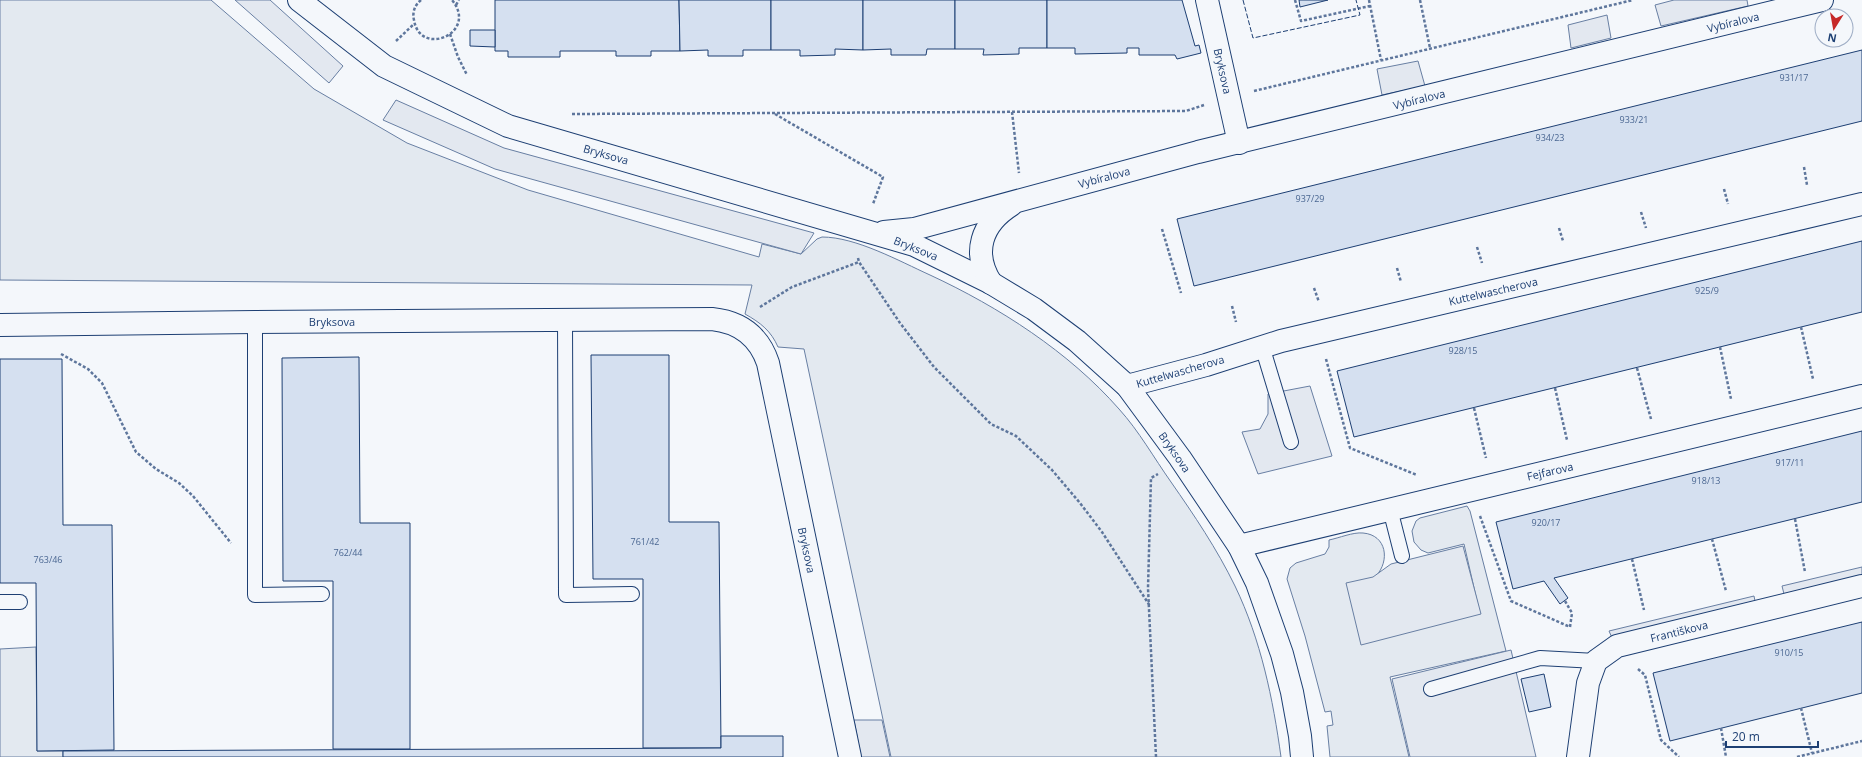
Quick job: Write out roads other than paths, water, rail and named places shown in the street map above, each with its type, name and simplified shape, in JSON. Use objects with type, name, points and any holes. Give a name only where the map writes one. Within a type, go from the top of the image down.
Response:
[{"type":"street","name":"Bryksova","points":[[299,0],[384,66],[508,126],[914,245],[990,283],[1034,310],[1077,341],[1127,386],[1180,458],[1239,546],[1257,583],[1282,654],[1292,692],[1300,736],[1302,757]]},
{"type":"street","name":"Bryksova","points":[[1207,0],[1239,143]]},
{"type":"street","name":"Vybíralova","points":[[867,230],[895,232],[914,229],[1198,152],[1822,0]]},
{"type":"street","points":[[990,283],[984,273],[980,257],[982,241],[993,219],[1021,200]]},
{"type":"street","name":"Kuttelwascherova","points":[[1127,386],[1206,364],[1262,346],[1862,204]]},
{"type":"street","name":"Bryksova","points":[[0,325],[565,319],[723,320],[749,333],[758,340],[768,363],[850,757]]},
{"type":"street","name":"Fejfarova","points":[[1239,546],[1862,396]]},
{"type":"street","name":"Františkova","points":[[1596,661],[1617,646],[1862,586]]},
{"type":"street","points":[[1578,757],[1588,683],[1596,661]]},
{"type":"lane","points":[[565,319],[566,595],[632,594]]},
{"type":"lane","points":[[255,322],[256,595],[322,594]]},
{"type":"lane","points":[[1262,346],[1291,442]]},
{"type":"lane","points":[[1390,509],[1402,556]]},
{"type":"lane","points":[[0,602],[20,602]]},
{"type":"lane","points":[[1431,689],[1540,658],[1596,661]]}]
